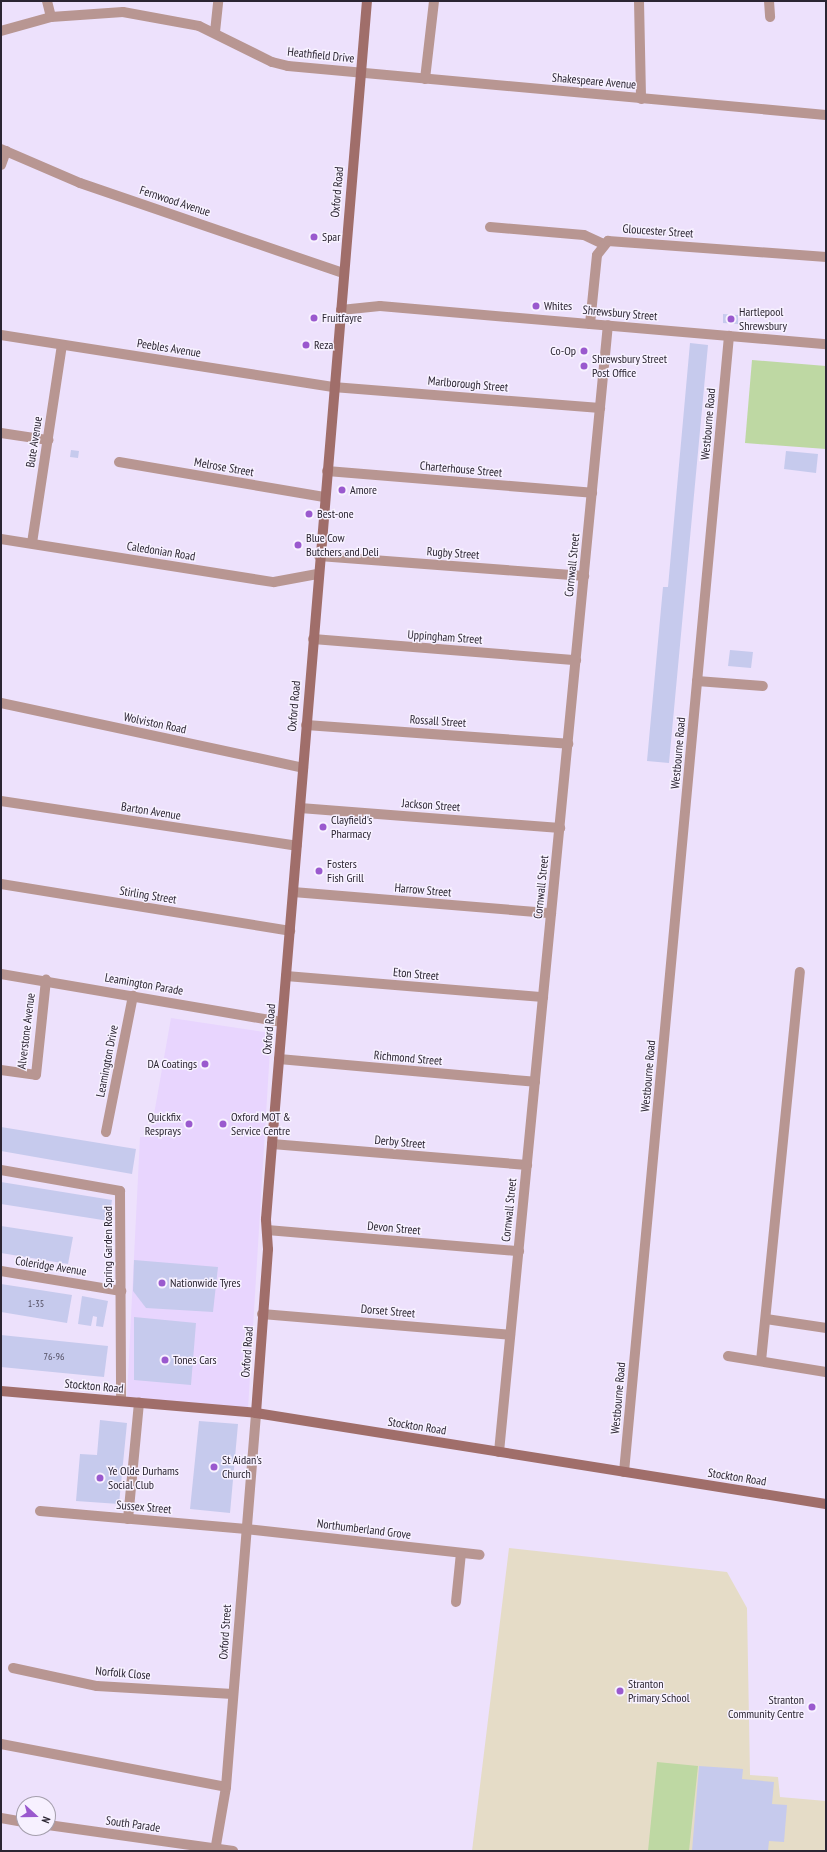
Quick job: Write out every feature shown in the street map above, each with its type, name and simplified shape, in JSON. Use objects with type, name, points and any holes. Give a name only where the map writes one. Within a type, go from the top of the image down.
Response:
[{"type":"street","points":[[48,1],[51,17]]},
{"type":"street","points":[[215,32],[218,1]]},
{"type":"street","name":"Oxford Road","points":[[256,1414],[272,1144],[300,808],[317,574],[367,1]]},
{"type":"street","points":[[425,79],[434,1]]},
{"type":"street","points":[[639,1],[641,99]]},
{"type":"street","points":[[769,1],[770,17]]},
{"type":"street","name":"Heathfield Drive","points":[[1,31],[51,17],[124,12],[178,20],[215,32],[272,62],[360,72]]},
{"type":"street","name":"Shakespeare Avenue","points":[[360,72],[641,99],[826,114]]},
{"type":"street","points":[[1,165],[4,150]]},
{"type":"street","name":"Fernwood Avenue","points":[[4,150],[80,183],[344,273]]},
{"type":"street","points":[[490,227],[584,235],[602,244],[597,255],[590,324]]},
{"type":"street","name":"Gloucester Street","points":[[602,244],[614,240],[826,257]]},
{"type":"street","name":"Shrewsbury Street","points":[[341,310],[380,306],[826,344]]},
{"type":"street","name":"Cornwall Street","points":[[499,1452],[608,325]]},
{"type":"street","name":"Peebles Avenue","points":[[1,335],[333,387]]},
{"type":"street","name":"Westbourne Road","points":[[624,1472],[729,336]]},
{"type":"street","name":"Bute Avenue","points":[[32,544],[62,345]]},
{"type":"street","name":"Marlborough Street","points":[[333,387],[600,408]]},
{"type":"street","points":[[1,433],[48,440]]},
{"type":"street","name":"Melrose Street","points":[[119,462],[324,497]]},
{"type":"street","name":"Charterhouse Street","points":[[327,471],[592,493]]},
{"type":"street","name":"Caledonian Road","points":[[1,538],[274,582],[317,574]]},
{"type":"street","name":"Rugby Street","points":[[319,556],[584,576]]},
{"type":"street","name":"Uppingham Street","points":[[313,640],[576,660]]},
{"type":"street","points":[[697,682],[763,686]]},
{"type":"street","name":"Wolviston Road","points":[[1,703],[303,768]]},
{"type":"street","name":"Rossall Street","points":[[306,725],[568,744]]},
{"type":"street","name":"Barton Avenue","points":[[1,801],[297,846]]},
{"type":"street","name":"Jackson Street","points":[[300,808],[560,828]]},
{"type":"street","name":"Stirling Street","points":[[1,884],[290,931]]},
{"type":"street","name":"Harrow Street","points":[[293,892],[551,914]]},
{"type":"street","points":[[761,1361],[800,972]]},
{"type":"street","name":"Leamington Parade","points":[[1,974],[46,980],[282,1022]]},
{"type":"street","name":"Eton Street","points":[[286,976],[543,997]]},
{"type":"street","name":"Alverstone Avenue","points":[[1,1070],[36,1075],[46,980]]},
{"type":"street","name":"Leamington Drive","points":[[106,1132],[132,996]]},
{"type":"street","name":"Richmond Street","points":[[279,1059],[535,1082]]},
{"type":"street","name":"Derby Street","points":[[272,1144],[527,1166]]},
{"type":"street","name":"Spring Garden Road","points":[[1,1170],[120,1191],[121,1401]]},
{"type":"street","name":"Devon Street","points":[[267,1230],[518,1251]]},
{"type":"street","name":"Coleridge Avenue","points":[[1,1271],[121,1291]]},
{"type":"street","name":"Dorset Street","points":[[262,1314],[510,1335]]},
{"type":"street","points":[[766,1319],[826,1328]]},
{"type":"street","points":[[728,1356],[826,1372]]},
{"type":"street","name":"Stockton Road","points":[[1,1391],[138,1402],[256,1414],[826,1504]]},
{"type":"street","points":[[128,1518],[138,1402]]},
{"type":"street","name":"Oxford Street","points":[[215,1850],[226,1787],[256,1414]]},
{"type":"street","name":"Sussex Street","points":[[40,1511],[246,1529]]},
{"type":"street","name":"Northumberland Grove","points":[[246,1529],[480,1555]]},
{"type":"street","points":[[456,1602],[461,1553]]},
{"type":"street","name":"Norfolk Close","points":[[13,1668],[97,1686],[233,1694]]},
{"type":"street","points":[[1,1744],[226,1787]]},
{"type":"street","points":[[1,1818],[16,1821]]},
{"type":"street","name":"South Parade","points":[[56,1826],[215,1850],[233,1851]]},
{"type":"shaded area","points":[[171,1018],[271,1033],[248,1409],[127,1397],[140,1137],[150,1137]]},
{"type":"shaded area","name":"Stranton Primary School","points":[[509,1548],[727,1572],[747,1608],[750,1775],[778,1777],[780,1797],[826,1801],[826,1851],[472,1851]]},
{"type":"green space","points":[[752,360],[826,366],[826,449],[745,443]]},
{"type":"green space","points":[[657,1762],[698,1766],[689,1851],[648,1851]]},
{"type":"building","name":"Hartlepool Shrewsbury","points":[[723,314],[738,315],[738,324],[723,323]]},
{"type":"building","points":[[690,343],[708,345],[669,763],[647,761],[663,587],[668,587]]},
{"type":"building","points":[[71,450],[79,451],[78,458],[70,457]]},
{"type":"building","points":[[786,451],[818,454],[816,473],[784,469]]},
{"type":"building","points":[[730,650],[753,652],[751,668],[728,666]]},
{"type":"building","points":[[1,1127],[136,1149],[132,1174],[1,1151]]},
{"type":"building","points":[[1,1182],[112,1200],[109,1221],[1,1204]]},
{"type":"building","points":[[1,1226],[73,1237],[68,1264],[1,1253]]},
{"type":"building","points":[[134,1260],[218,1267],[213,1312],[146,1308],[133,1291]]},
{"type":"building","points":[[1,1284],[72,1295],[67,1323],[1,1312]]},
{"type":"building","points":[[82,1296],[108,1301],[103,1327],[96,1326],[97,1317],[93,1316],[91,1326],[78,1324]]},
{"type":"building","points":[[134,1317],[196,1323],[191,1385],[134,1380]]},
{"type":"building","points":[[1,1335],[108,1346],[104,1377],[1,1367]]},
{"type":"building","name":"Ye Olde Durhams Social Club","points":[[100,1420],[127,1423],[119,1504],[76,1501],[80,1454],[97,1455]]},
{"type":"building","name":"St Aidan's Church","points":[[199,1421],[238,1424],[230,1513],[190,1509]]},
{"type":"building","points":[[699,1766],[743,1769],[742,1779],[774,1782],[772,1804],[787,1805],[784,1842],[769,1841],[768,1851],[692,1851]]},
{"type":"place","name":"Spar","points":[[314,237]]},
{"type":"place","name":"Whites","points":[[536,306]]},
{"type":"place","name":"Fruitfayre","points":[[314,318]]},
{"type":"place","name":"Hartlepool Shrewsbury","points":[[731,319]]},
{"type":"place","name":"Reza","points":[[306,345]]},
{"type":"place","name":"Co-Op","points":[[584,351]]},
{"type":"place","name":"Shrewsbury Street Post Office","points":[[584,366]]},
{"type":"place","name":"Amore","points":[[342,490]]},
{"type":"place","name":"Best-one","points":[[309,514]]},
{"type":"place","name":"Blue Cow Butchers and Deli","points":[[298,545]]},
{"type":"place","name":"Clayfield's Pharmacy","points":[[323,827]]},
{"type":"place","name":"Fosters Fish Grill","points":[[319,871]]},
{"type":"place","name":"DA Coatings","points":[[205,1064]]},
{"type":"place","name":"Quickfix Resprays","points":[[189,1124]]},
{"type":"place","name":"Oxford MOT & Service Centre","points":[[223,1124]]},
{"type":"place","name":"Nationwide Tyres","points":[[162,1283]]},
{"type":"place","name":"Tones Cars","points":[[165,1360]]},
{"type":"place","name":"St Aidan's Church","points":[[214,1467]]},
{"type":"place","name":"Ye Olde Durhams Social Club","points":[[100,1478]]},
{"type":"place","name":"Stranton Primary School","points":[[620,1691]]},
{"type":"place","name":"Stranton Community Centre","points":[[812,1707]]}]
